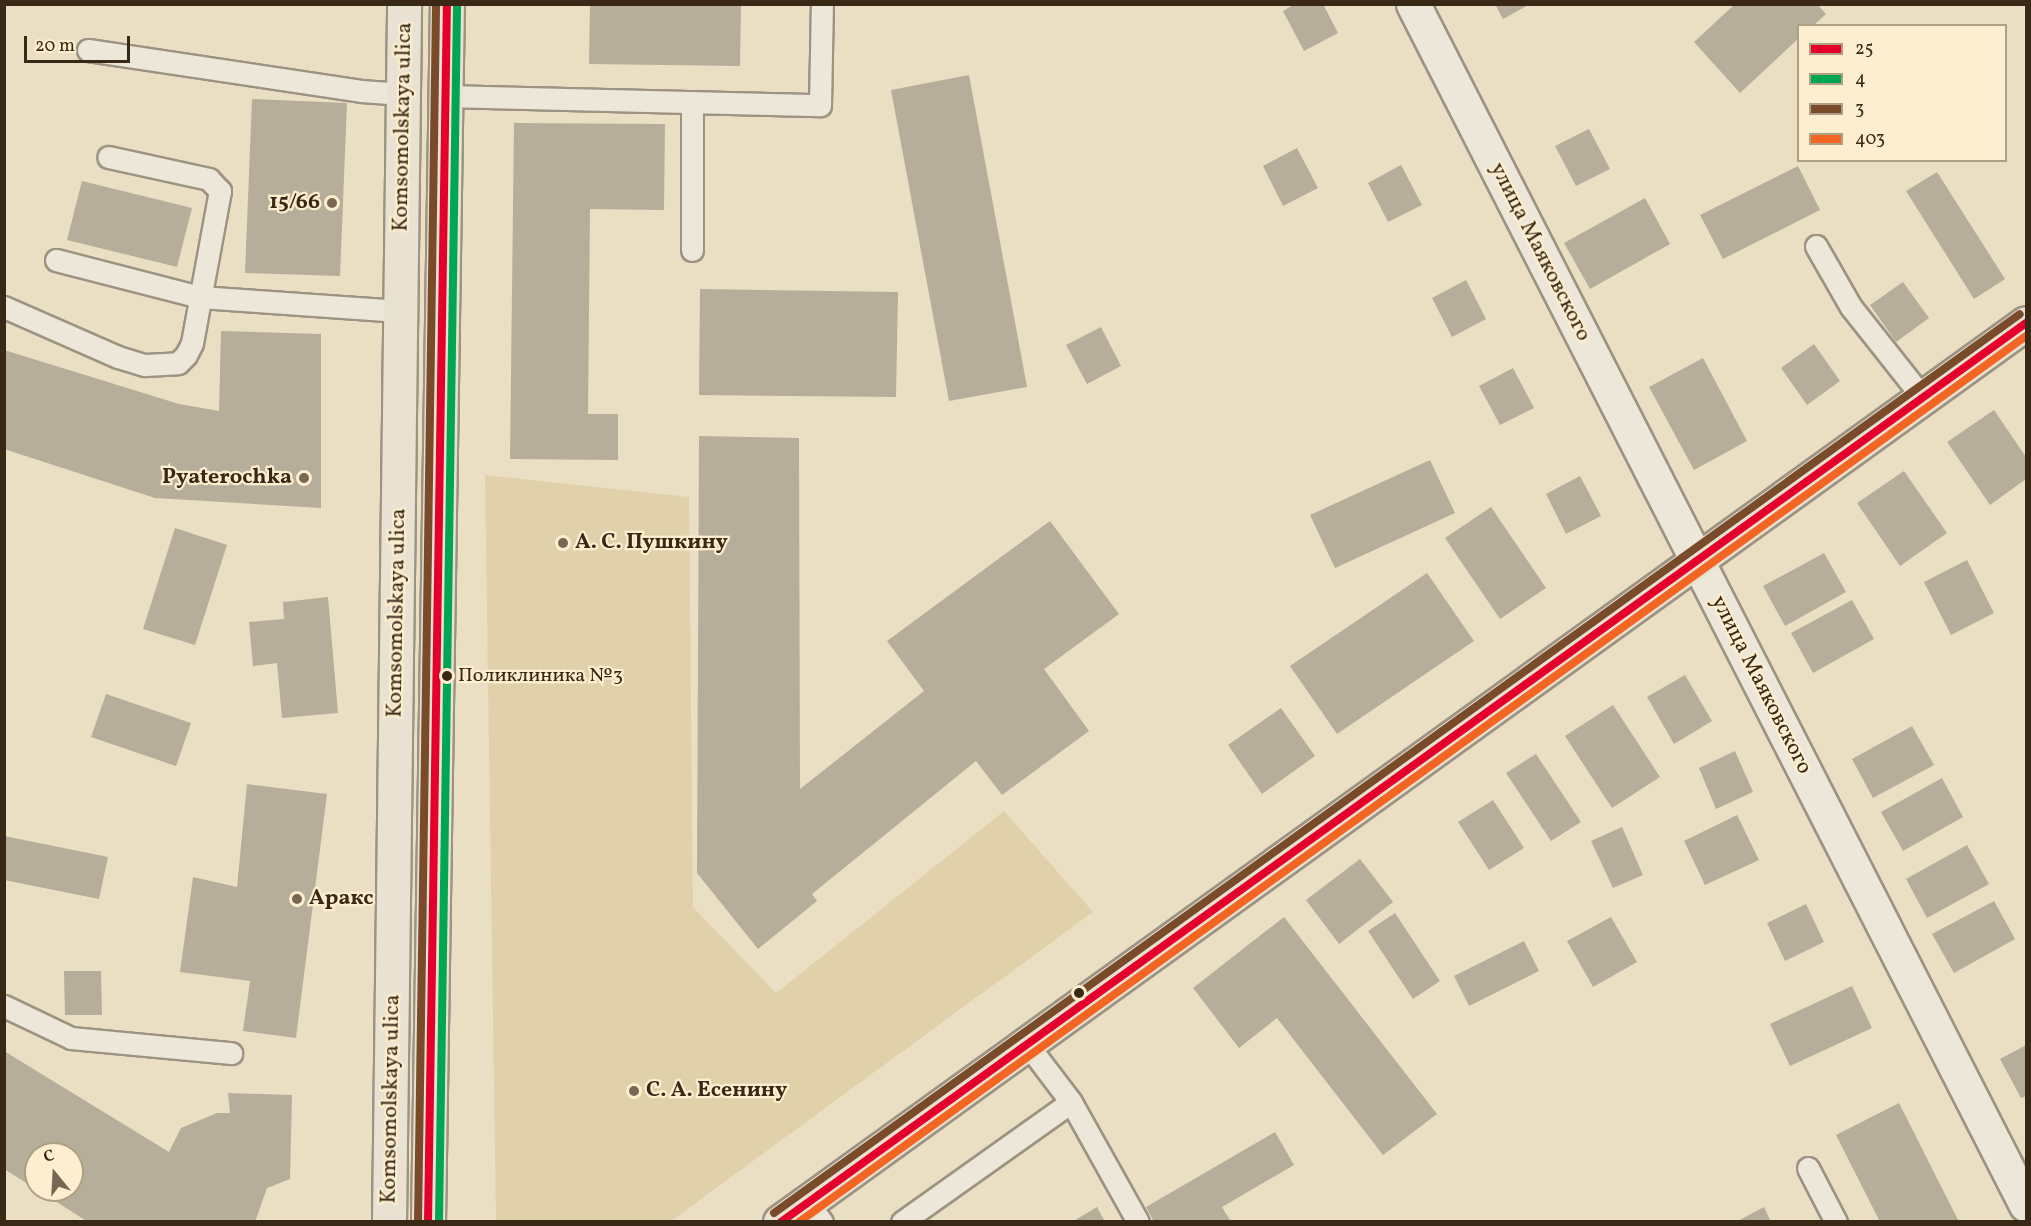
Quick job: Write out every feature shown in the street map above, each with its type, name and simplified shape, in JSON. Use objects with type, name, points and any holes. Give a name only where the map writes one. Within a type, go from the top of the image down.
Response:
[{"type":"main road","name":"Komsomolskaya ulica","points":[[389,1221],[404,4]]},
{"type":"main road","name":"Komsomolskaya ulica","points":[[428,1221],[447,4]]},
{"type":"main road","points":[[780,1221],[815,1212],[1027,1044],[2026,323]]},
{"type":"street","name":"улица Маяковского","points":[[1413,4],[2026,1205]]},
{"type":"lane","points":[[445,96],[820,105],[822,4]]},
{"type":"lane","points":[[88,50],[361,91],[403,94]]},
{"type":"lane","points":[[692,102],[692,250]]},
{"type":"lane","points":[[4,307],[118,357],[145,365],[165,366],[178,363],[192,343],[220,191],[209,179],[108,157]]},
{"type":"lane","points":[[1816,246],[1851,307],[1923,398]]},
{"type":"lane","points":[[56,260],[200,297],[400,311]]},
{"type":"lane","points":[[4,1006],[71,1038],[231,1053]]},
{"type":"lane","points":[[1027,1044],[1071,1102],[1138,1221]]},
{"type":"lane","points":[[902,1221],[1071,1102]]},
{"type":"lane","points":[[1808,1168],[1836,1221]]},
{"type":"shaded area","points":[[485,475],[689,497],[693,907],[776,993],[1004,811],[1093,912],[671,1221],[496,1221]]},
{"type":"building","points":[[590,4],[741,4],[740,66],[589,64]]},
{"type":"building","points":[[1295,4],[1323,4],[1338,33],[1304,51],[1283,11]]},
{"type":"building","points":[[1495,4],[1530,4],[1503,19]]},
{"type":"building","points":[[1735,4],[1817,4],[1826,14],[1815,24],[1797,24],[1797,40],[1740,93],[1694,42]]},
{"type":"building","points":[[969,75],[1027,387],[949,401],[891,90]]},
{"type":"building","points":[[252,99],[347,103],[340,276],[245,273]]},
{"type":"building","points":[[514,123],[665,124],[664,210],[590,209],[588,414],[618,414],[618,460],[510,459]]},
{"type":"building","points":[[1589,129],[1610,169],[1576,186],[1555,146]]},
{"type":"building","points":[[1297,148],[1318,188],[1283,206],[1263,166]]},
{"type":"building","points":[[1401,165],[1422,205],[1388,222],[1368,183]]},
{"type":"building","points":[[1798,166],[1820,210],[1723,259],[1700,215]]},
{"type":"building","points":[[1937,172],[2005,279],[1974,299],[1906,191]]},
{"type":"building","points":[[82,181],[192,208],[177,267],[67,240]]},
{"type":"building","points":[[1645,198],[1670,244],[1590,289],[1564,243]]},
{"type":"building","points":[[1466,280],[1486,319],[1452,337],[1432,298]]},
{"type":"building","points":[[1903,282],[1929,318],[1896,342],[1870,305]]},
{"type":"building","points":[[700,289],[898,292],[896,397],[699,395]]},
{"type":"building","points":[[1101,327],[1121,366],[1087,384],[1066,345]]},
{"type":"building","points":[[221,331],[321,334],[321,508],[155,498],[4,449],[4,350],[179,404],[219,411]]},
{"type":"building","points":[[1814,344],[1840,381],[1807,405],[1781,368]]},
{"type":"building","points":[[1703,358],[1747,441],[1694,470],[1649,387]]},
{"type":"building","points":[[1513,368],[1534,408],[1500,425],[1479,386]]},
{"type":"building","points":[[1994,410],[2026,457],[2026,479],[1990,505],[1947,442]]},
{"type":"building","points":[[699,436],[799,438],[800,789],[924,691],[887,641],[1050,521],[1119,614],[1044,669],[1089,731],[1002,795],[976,761],[812,894],[817,901],[758,949],[697,873]]},
{"type":"building","points":[[1430,460],[1455,513],[1335,568],[1310,515]]},
{"type":"building","points":[[1904,471],[1947,533],[1900,566],[1857,503]]},
{"type":"building","points":[[1580,476],[1601,516],[1566,534],[1546,494]]},
{"type":"building","points":[[1491,507],[1546,588],[1500,619],[1445,538]]},
{"type":"building","points":[[175,528],[227,545],[195,645],[143,629]]},
{"type":"building","points":[[1824,553],[1846,592],[1785,626],[1763,586]]},
{"type":"building","points":[[1967,560],[1994,613],[1951,635],[1924,582]]},
{"type":"building","points":[[1427,573],[1474,641],[1337,734],[1290,666]]},
{"type":"building","points":[[328,597],[338,713],[282,718],[277,663],[253,666],[249,622],[284,619],[283,602]]},
{"type":"building","points":[[1852,600],[1874,639],[1813,673],[1791,633]]},
{"type":"building","points":[[1685,675],[1712,721],[1674,744],[1647,697]]},
{"type":"building","points":[[106,694],[191,723],[176,766],[91,737]]},
{"type":"building","points":[[1613,705],[1660,777],[1612,808],[1565,736]]},
{"type":"building","points":[[1281,708],[1315,756],[1262,794],[1228,745]]},
{"type":"building","points":[[1912,726],[1934,765],[1873,798],[1852,759]]},
{"type":"building","points":[[1735,751],[1753,792],[1716,809],[1699,768]]},
{"type":"building","points":[[1536,754],[1581,822],[1551,841],[1506,773]]},
{"type":"building","points":[[1942,778],[1963,817],[1903,851],[1881,812]]},
{"type":"building","points":[[247,784],[327,794],[296,1038],[243,1031],[250,981],[180,972],[193,877],[237,887]]},
{"type":"building","points":[[1493,800],[1524,848],[1489,870],[1458,822]]},
{"type":"building","points":[[1737,815],[1759,860],[1705,885],[1684,841]]},
{"type":"building","points":[[1622,827],[1643,875],[1613,888],[1591,841]]},
{"type":"building","points":[[4,836],[108,857],[99,899],[4,880]]},
{"type":"building","points":[[1967,845],[1989,884],[1927,918],[1906,879]]},
{"type":"building","points":[[1360,859],[1393,902],[1339,944],[1306,900]]},
{"type":"building","points":[[1994,901],[2015,939],[1954,973],[1932,934]]},
{"type":"building","points":[[1806,904],[1824,942],[1785,961],[1767,923]]},
{"type":"building","points":[[1395,913],[1440,981],[1413,999],[1368,931]]},
{"type":"building","points":[[1284,917],[1437,1114],[1383,1155],[1277,1018],[1239,1048],[1193,988]]},
{"type":"building","points":[[1611,917],[1637,962],[1593,987],[1567,941]]},
{"type":"building","points":[[1524,941],[1539,971],[1469,1006],[1454,976]]},
{"type":"building","points":[[64,971],[101,971],[102,1015],[65,1015]]},
{"type":"building","points":[[1852,986],[1872,1028],[1790,1066],[1770,1024]]},
{"type":"building","points":[[2026,1045],[2026,1096],[2021,1098],[2000,1059]]},
{"type":"building","points":[[4,1051],[169,1152],[181,1128],[217,1113],[230,1113],[228,1093],[292,1095],[290,1179],[267,1188],[255,1222],[88,1222],[57,1202],[84,1202],[84,1142],[24,1142],[24,1182],[4,1169]]},
{"type":"building","points":[[1899,1103],[1959,1222],[1880,1222],[1836,1135]]},
{"type":"building","points":[[1275,1132],[1294,1165],[1222,1207],[1231,1222],[1154,1222],[1146,1207]]},
{"type":"building","points":[[1097,1207],[1105,1222],[1072,1222]]},
{"type":"building","points":[[1764,1207],[1771,1222],[1736,1222]]},
{"type":"transit line","name":"3","points":[[418,1222],[436,4]]},
{"type":"transit line","name":"25","points":[[428,1222],[447,4]]},
{"type":"transit line","name":"4","points":[[439,1222],[457,4]]},
{"type":"transit line","name":"3","points":[[774,1213],[2020,314]]},
{"type":"transit line","name":"25","points":[[781,1222],[2026,323]]},
{"type":"transit line","name":"403","points":[[799,1222],[2026,336]]},
{"type":"place","name":"15/66","points":[[332,203]]},
{"type":"place","name":"Pyaterochka","points":[[304,478]]},
{"type":"place","name":"А. С. Пушкину","points":[[563,543]]},
{"type":"place","name":"Поликлиника №3","points":[[447,676]]},
{"type":"place","name":"Аракс","points":[[297,899]]},
{"type":"place","name":"С. А. Есенину","points":[[634,1091]]}]
